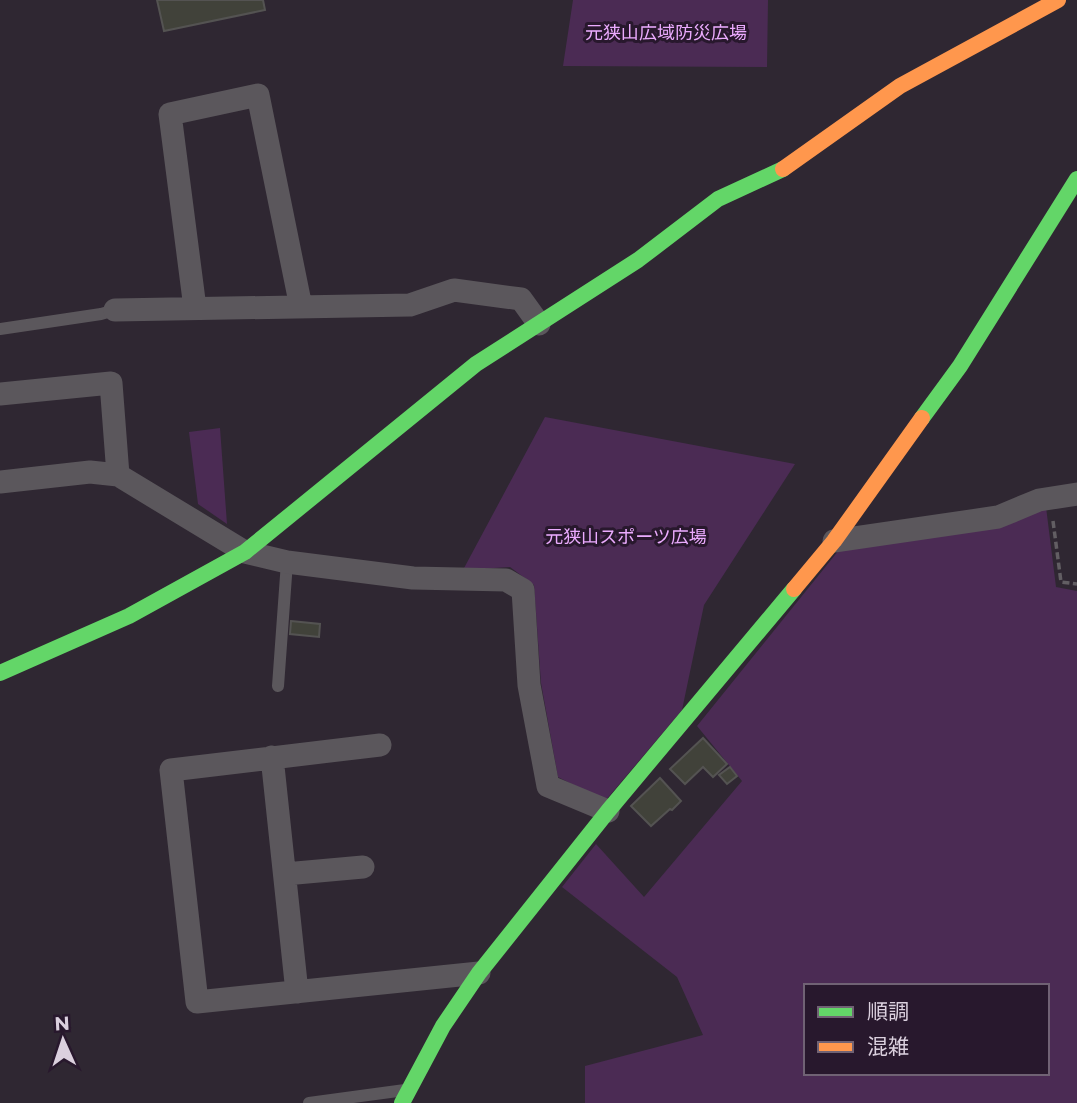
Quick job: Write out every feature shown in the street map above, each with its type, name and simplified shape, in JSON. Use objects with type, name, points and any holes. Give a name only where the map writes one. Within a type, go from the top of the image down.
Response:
[{"type":"street","points":[[0,673],[129,615],[245,552],[476,364],[638,260],[718,200],[787,167],[900,86],[1058,0]]},
{"type":"street","points":[[195,308],[170,114],[258,95],[302,307]]},
{"type":"street","points":[[405,1096],[443,1026],[479,973],[608,811],[834,541],[960,366],[1077,179]]},
{"type":"street","points":[[115,310],[410,305],[454,290],[521,299],[539,324]]},
{"type":"street","points":[[0,394],[111,383],[118,475]]},
{"type":"street","points":[[0,482],[90,472],[118,475],[245,552],[287,562],[413,578],[506,580],[523,590],[529,685],[548,786],[608,811]]},
{"type":"street","points":[[834,541],[998,517],[1039,500],[1077,494]]},
{"type":"street","points":[[380,745],[172,769],[197,1002],[479,973]]},
{"type":"street","points":[[272,757],[298,992]]},
{"type":"street","points":[[285,874],[363,867]]},
{"type":"lane","points":[[0,329],[115,310]]},
{"type":"lane","points":[[278,686],[287,562]]},
{"type":"lane","points":[[309,1103],[405,1096]]},
{"type":"path","points":[[1049,498],[1061,582],[1077,584]]},
{"type":"green space","name":"元狭山広域防災広場","points":[[573,0],[768,0],[767,67],[563,66]]},
{"type":"green space","name":"元狭山スポーツ広場","points":[[545,417],[795,464],[704,605],[682,710],[605,801],[558,777],[541,683],[534,585],[510,567],[463,570]]},
{"type":"green space","points":[[220,428],[227,524],[198,504],[189,432]]},
{"type":"green space","points":[[1046,507],[1056,587],[1077,591],[1077,1103],[585,1103],[585,1066],[703,1035],[677,977],[562,887],[596,844],[644,897],[742,781],[697,726],[839,550]]},
{"type":"building","points":[[157,0],[263,0],[265,10],[164,31]]},
{"type":"building","points":[[291,621],[320,624],[319,637],[290,634]]},
{"type":"building","points":[[703,738],[727,764],[713,777],[703,767],[685,784],[670,769]]},
{"type":"building","points":[[730,767],[737,776],[727,784],[719,775]]},
{"type":"building","points":[[660,778],[681,801],[651,826],[631,806]]},
{"type":"traffic: fast","points":[[0,673],[129,616],[245,552],[476,364],[638,260],[718,199],[783,169]]},
{"type":"traffic: fast","points":[[922,418],[960,366],[1077,179]]},
{"type":"traffic: fast","points":[[402,1103],[443,1026],[479,973],[608,811],[794,589]]},
{"type":"traffic: slow","points":[[783,169],[900,86],[1058,0]]},
{"type":"traffic: slow","points":[[794,589],[834,541],[922,418]]}]
